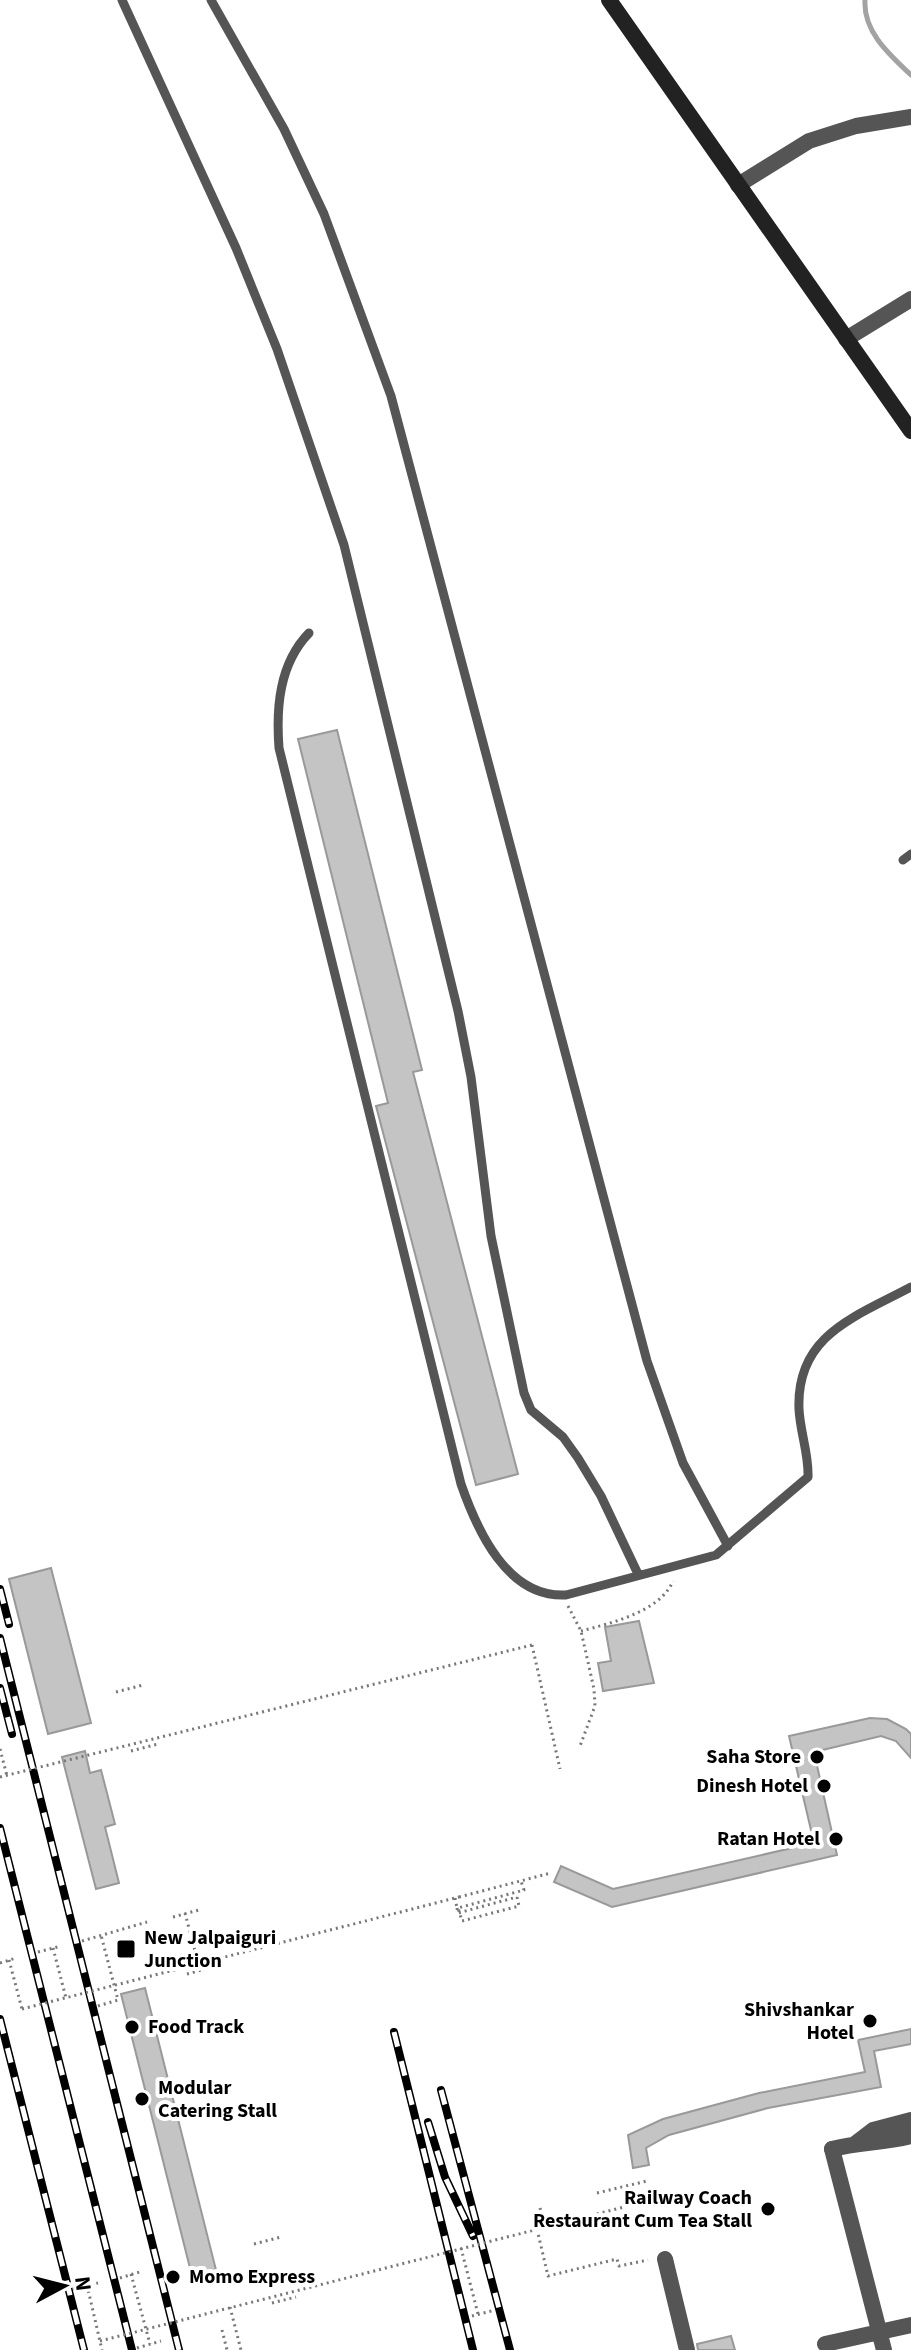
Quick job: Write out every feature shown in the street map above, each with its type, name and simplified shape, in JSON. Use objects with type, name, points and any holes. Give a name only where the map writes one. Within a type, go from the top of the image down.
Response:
[{"type":"main road","points":[[609,0],[911,431]]},
{"type":"street","points":[[738,185],[809,141],[856,126],[907,117]]},
{"type":"street","points":[[846,339],[911,299]]},
{"type":"street","points":[[856,2143],[873,2130],[911,2120]]},
{"type":"street","points":[[884,2350],[832,2149],[856,2143],[875,2145],[911,2136]]},
{"type":"street","points":[[657,2259],[687,2350]]},
{"type":"street","points":[[825,2344],[911,2325]]},
{"type":"lane","points":[[122,0],[229,233],[271,334],[344,545],[458,1011],[473,1091],[491,1236],[528,1403],[578,1458],[601,1496],[638,1574]]},
{"type":"lane","points":[[211,0],[284,129],[324,214],[387,382],[647,1361],[683,1463],[728,1546]]},
{"type":"lane","points":[[309,633],[293,655],[282,686],[277,718],[279,748],[461,1484],[486,1542],[509,1570],[543,1593],[566,1595],[716,1555],[776,1500],[800,1487],[808,1477],[799,1397],[804,1367],[814,1347],[846,1323],[911,1287]]},
{"type":"path","points":[[581,1631],[653,1604],[665,1596],[673,1583],[674,1568]]},
{"type":"path","points":[[566,1595],[569,1611],[581,1631],[590,1666],[595,1706],[580,1746]]},
{"type":"path","points":[[0,1777],[532,1645],[560,1769]]},
{"type":"path","points":[[116,1692],[143,1685]]},
{"type":"path","points":[[143,1742],[144,1748]]},
{"type":"path","points":[[131,1751],[158,1744]]},
{"type":"path","points":[[0,1749],[7,1776]]},
{"type":"path","points":[[9,1960],[22,2009],[551,1873]]},
{"type":"path","points":[[457,1898],[458,1913],[473,1909],[488,1905],[517,1897],[519,1906],[462,1921],[458,1908],[524,1890],[521,1881]]},
{"type":"path","points":[[173,1917],[199,1910]]},
{"type":"path","points":[[185,1913],[200,1970]]},
{"type":"path","points":[[82,1941],[147,1922]]},
{"type":"path","points":[[98,2006],[118,2000],[101,1935]]},
{"type":"path","points":[[38,1952],[61,1946]]},
{"type":"path","points":[[53,1948],[66,1998]]},
{"type":"path","points":[[0,1963],[16,1958]]},
{"type":"path","points":[[187,1974],[213,1967]]},
{"type":"path","points":[[597,2193],[647,2181]]},
{"type":"path","points":[[100,2341],[651,2200]]},
{"type":"path","points":[[540,2208],[545,2227]]},
{"type":"path","points":[[537,2229],[548,2276],[617,2259],[619,2266],[657,2259]]},
{"type":"path","points":[[254,2244],[281,2237]]},
{"type":"path","points":[[461,2248],[478,2314]]},
{"type":"path","points":[[120,2278],[143,2271]]},
{"type":"path","points":[[131,2274],[150,2344]]},
{"type":"path","points":[[73,2289],[98,2283]]},
{"type":"path","points":[[87,2285],[102,2350]]},
{"type":"path","points":[[284,2293],[285,2300]]},
{"type":"path","points":[[272,2303],[296,2297]]},
{"type":"path","points":[[230,2307],[241,2350]]},
{"type":"path","points":[[472,2316],[495,2310]]},
{"type":"path","points":[[221,2331],[227,2350]]},
{"type":"path","points":[[137,2348],[161,2341]]},
{"type":"building","points":[[337,730],[422,1070],[413,1072],[518,1474],[476,1485],[376,1106],[388,1103],[298,739]]},
{"type":"building","points":[[51,1568],[91,1723],[48,1734],[9,1579]]},
{"type":"building","points":[[639,1621],[654,1683],[603,1691],[598,1663],[611,1661],[605,1627]]},
{"type":"building","points":[[870,1718],[887,1719],[906,1729],[911,1734],[911,1758],[896,1741],[881,1736],[814,1752],[837,1855],[612,1907],[554,1882],[561,1866],[613,1889],[814,1843],[789,1736]]},
{"type":"building","points":[[85,1751],[90,1773],[101,1770],[115,1824],[105,1827],[119,1883],[96,1889],[62,1757]]},
{"type":"building","points":[[145,1988],[216,2270],[192,2276],[121,1994]]},
{"type":"building","points":[[911,2029],[911,2044],[874,2051],[881,2087],[768,2108],[669,2135],[646,2148],[649,2165],[633,2168],[628,2135],[663,2119],[759,2093],[865,2072],[858,2040]]},
{"type":"building","points":[[731,2336],[735,2350],[698,2350],[697,2344]]},
{"type":"waterway","points":[[865,0],[873,33],[911,75]]},
{"type":"railway","points":[[0,1589],[9,1624]]},
{"type":"railway","points":[[0,1638],[179,2350]]},
{"type":"railway","points":[[0,1688],[12,1734]]},
{"type":"railway","points":[[0,1828],[132,2350]]},
{"type":"railway","points":[[0,2019],[84,2350]]},
{"type":"railway","points":[[394,2032],[473,2350]]},
{"type":"railway","points":[[441,2090],[510,2350]]},
{"type":"railway","points":[[428,2122],[445,2177],[473,2236]]},
{"type":"place","name":"Saha Store","points":[[817,1757]]},
{"type":"place","name":"Dinesh Hotel","points":[[824,1786]]},
{"type":"place","name":"Ratan Hotel","points":[[836,1839]]},
{"type":"place","name":"New Jalpaiguri Junction","points":[[126,1949]]},
{"type":"place","name":"Shivshankar Hotel","points":[[870,2021]]},
{"type":"place","name":"Food Track","points":[[132,2027]]},
{"type":"place","name":"Modular Catering Stall","points":[[142,2099]]},
{"type":"place","name":"Railway Coach Restaurant Cum Tea Stall","points":[[768,2209]]},
{"type":"place","name":"Momo Express","points":[[173,2277]]}]
